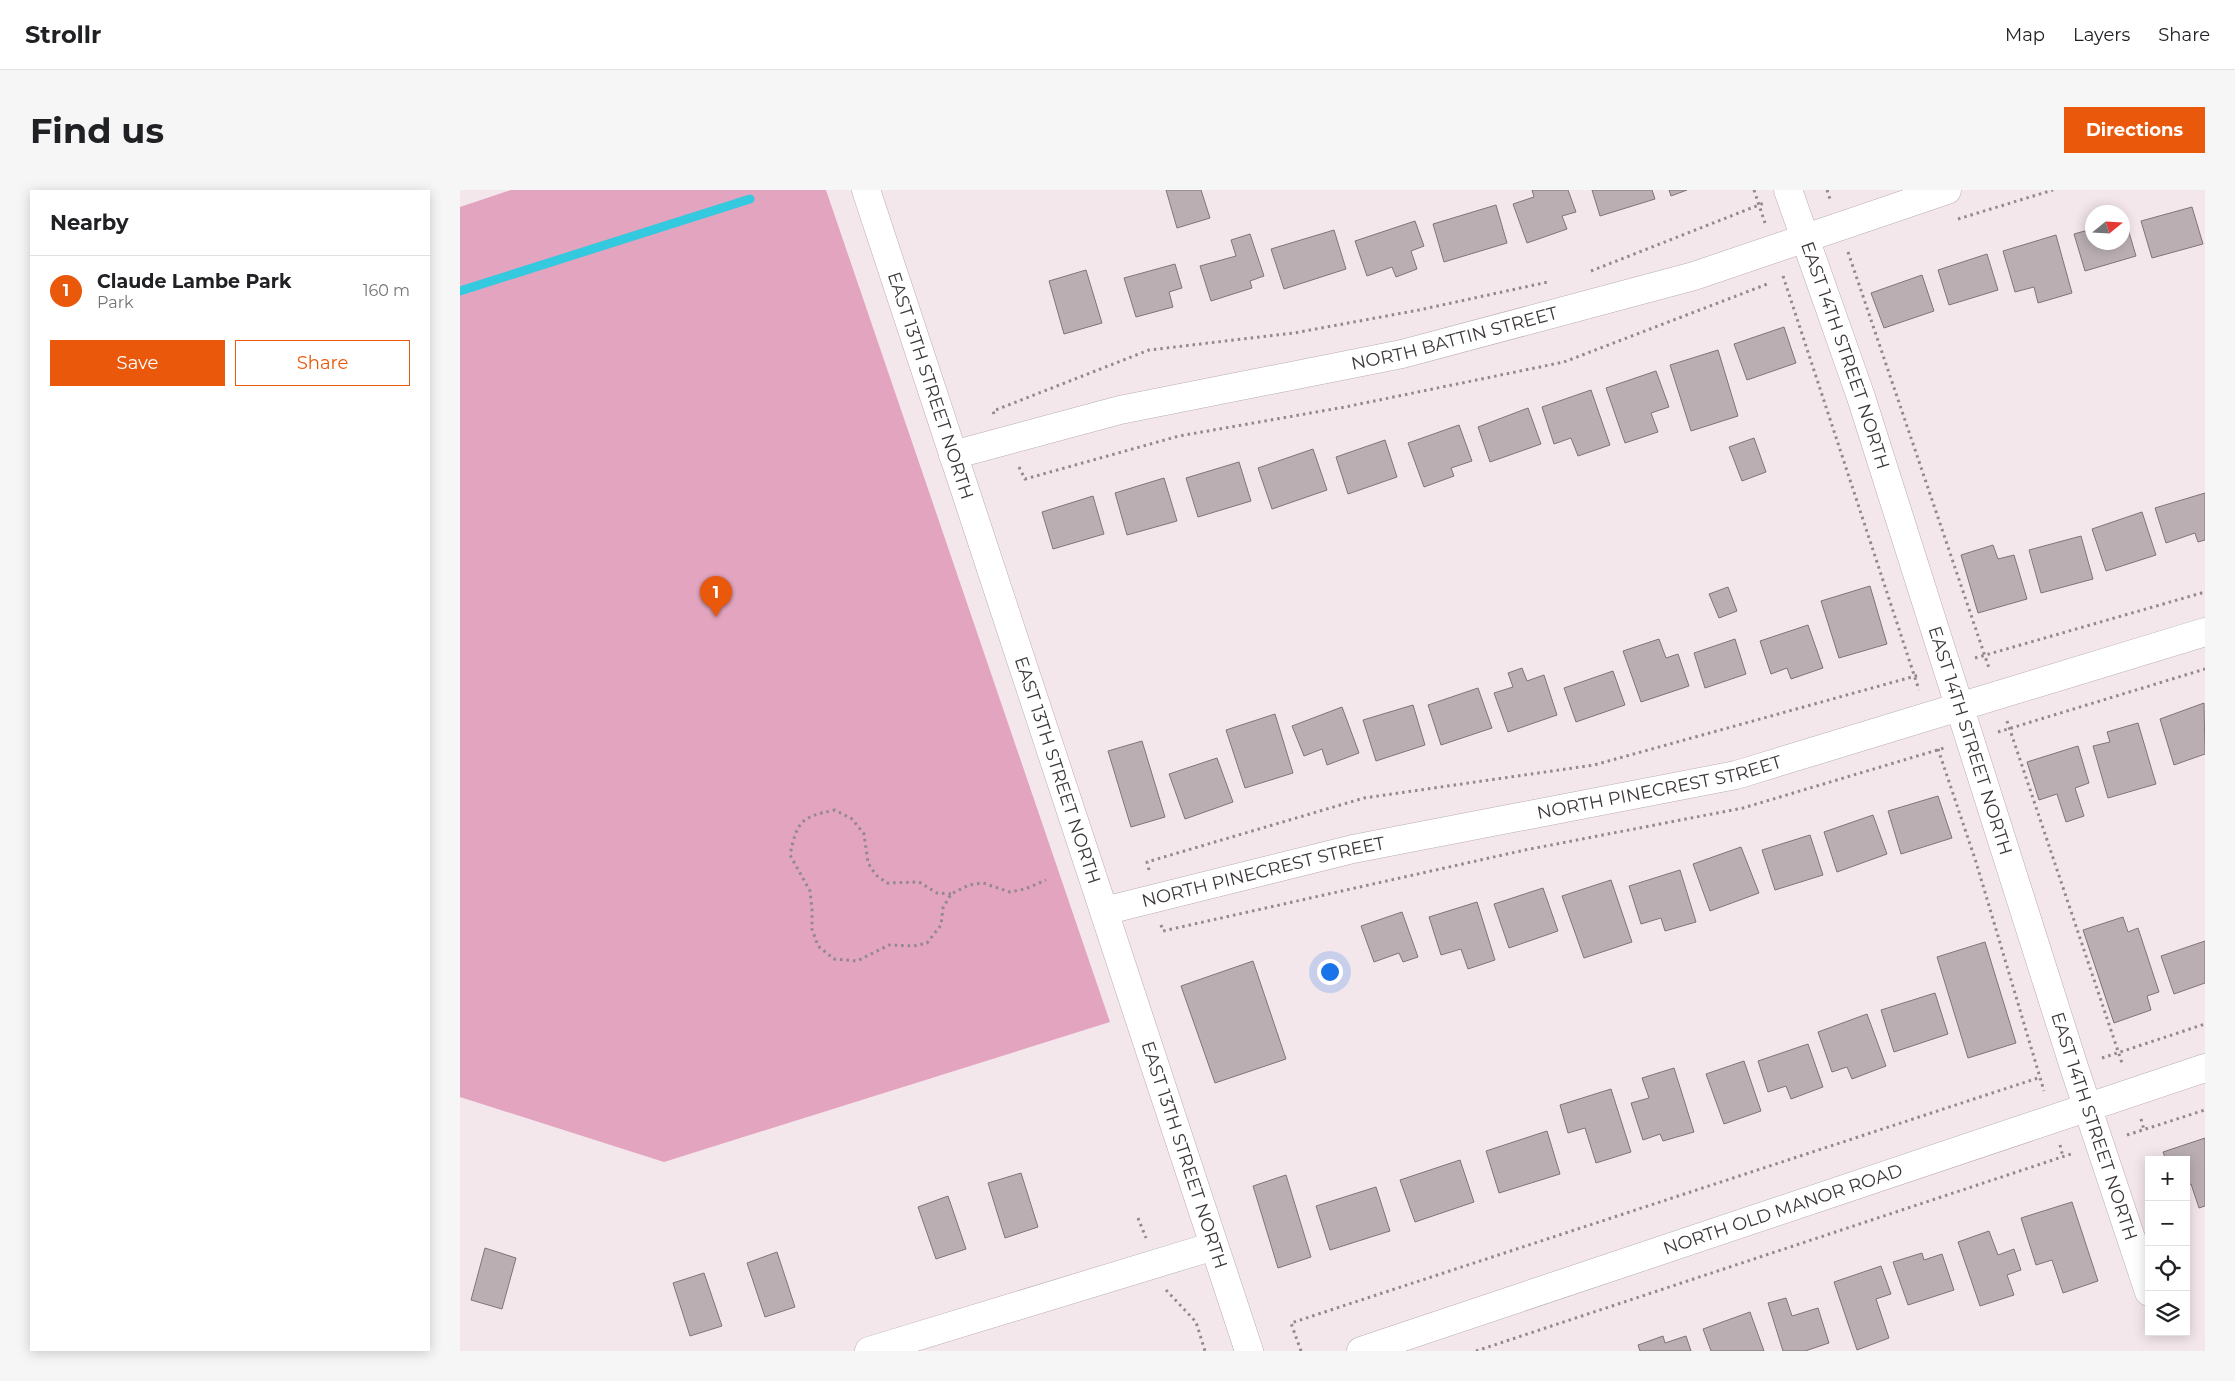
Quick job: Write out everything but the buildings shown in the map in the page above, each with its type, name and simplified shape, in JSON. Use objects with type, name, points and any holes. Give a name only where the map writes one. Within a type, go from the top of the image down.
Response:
[{"type":"street","name":"EAST 13TH STREET NORTH","points":[[866,190],[1249,1351]]},
{"type":"street","name":"EAST 14TH STREET NORTH","points":[[1788,190],[1860,398],[2087,1107],[2149,1291]]},
{"type":"street","name":"NORTH BATTIN STREET","points":[[953,455],[1120,410],[1402,354],[1694,276],[1947,190]]},
{"type":"street","name":"NORTH PINECREST STREET","points":[[1104,911],[1353,849],[1736,775],[2205,632]]},
{"type":"street","name":"NORTH OLD MANOR ROAD","points":[[1361,1351],[2205,1068]]},
{"type":"street","points":[[869,1351],[1214,1246]]},
{"type":"path","points":[[1754,190],[1976,862],[2040,1078]]},
{"type":"path","points":[[1827,190],[2144,1130]]},
{"type":"path","points":[[1163,931],[1147,862],[1364,798],[1594,765],[1985,656],[2205,592]]},
{"type":"path","points":[[951,894],[944,908],[941,925],[927,943],[914,946],[889,946],[857,961],[834,959],[818,946],[812,929],[810,891],[790,855],[795,832],[810,815],[835,810],[852,819],[864,834],[868,863],[876,875],[887,883],[919,882],[937,893],[951,894],[969,886],[983,883],[1010,892],[1025,889],[1046,880]]},
{"type":"path","points":[[1301,1351],[1291,1323],[2205,1024]]},
{"type":"path","points":[[1476,1351],[2205,1110]]},
{"type":"shaded area","points":[[511,190],[826,190],[1110,1022],[664,1162],[460,1097],[460,207]]},
{"type":"waterway","points":[[460,291],[750,199]]},
{"type":"place","name":"Claude Lambe Park","points":[[716,617]]}]
